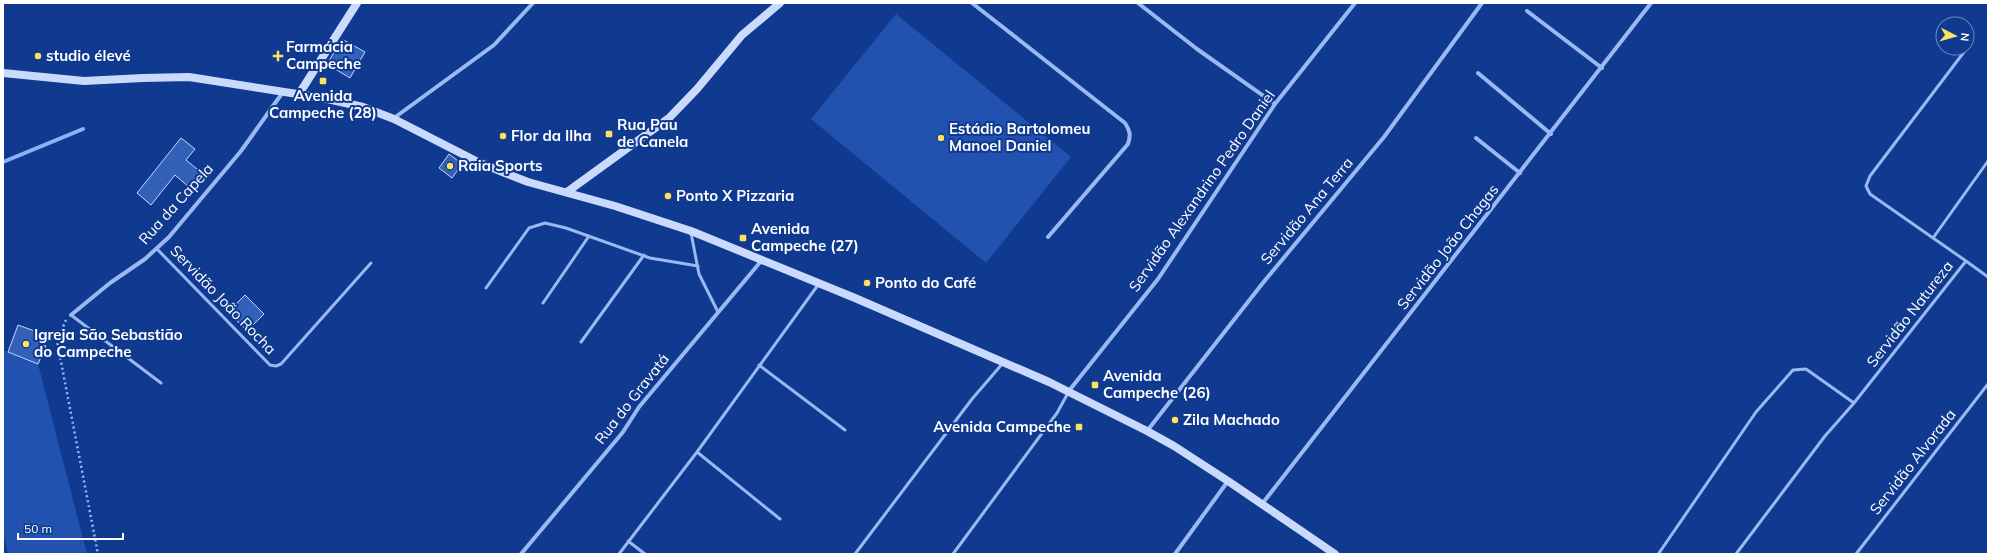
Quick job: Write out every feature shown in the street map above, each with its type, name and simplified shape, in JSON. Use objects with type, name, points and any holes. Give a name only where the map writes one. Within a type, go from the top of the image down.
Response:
[{"type":"main road","points":[[299,94],[357,3]]},
{"type":"main road","points":[[567,192],[669,118],[697,89],[742,35],[780,3]]},
{"type":"main road","points":[[3,73],[84,81],[189,77],[299,94],[363,107],[394,119],[478,162],[528,182],[567,192],[691,231],[819,283],[1004,362],[1147,431],[1228,481],[1336,554]]},
{"type":"street","points":[[394,119],[490,49],[505,35],[533,3]]},
{"type":"street","points":[[972,3],[1125,123],[1129,129],[1131,136],[1128,144],[1048,237]]},
{"type":"street","points":[[1138,3],[1191,44],[1275,104]]},
{"type":"street","name":"Servidão Alexandrino Pedro Daniel","points":[[1068,392],[1178,250],[1275,104],[1355,3]]},
{"type":"street","name":"Servidão Ana Terra","points":[[1147,431],[1262,284],[1384,136],[1482,3]]},
{"type":"street","name":"Servidão João Chagas","points":[[1262,504],[1520,174],[1651,3]]},
{"type":"street","points":[[1527,10],[1602,68]]},
{"type":"street","points":[[1478,73],[1551,134]]},
{"type":"street","name":"Rua da Capela","points":[[71,315],[110,283],[158,249],[233,161],[283,92]]},
{"type":"street","points":[[1476,138],[1520,174]]},
{"type":"street","name":"Rua do Gravatá","points":[[521,554],[623,432],[639,407],[762,260]]},
{"type":"street","points":[[1175,554],[1228,481]]},
{"type":"lane","name":"Servidão Natureza","points":[[1736,554],[1825,436],[1854,403],[1966,261],[1870,194],[1866,186],[1870,176],[1961,56]]},
{"type":"lane","points":[[1933,238],[1988,161]]},
{"type":"lane","points":[[486,288],[529,228],[545,223],[644,255],[677,264],[698,266]]},
{"type":"lane","points":[[691,231],[699,274],[718,312]]},
{"type":"lane","points":[[543,303],[589,236]]},
{"type":"lane","name":"Servidão João Rocha","points":[[158,249],[270,365],[276,366],[281,364],[371,263]]},
{"type":"lane","points":[[581,342],[644,255]]},
{"type":"lane","points":[[1966,261],[1988,277]]},
{"type":"lane","points":[[619,554],[697,452],[819,283]]},
{"type":"lane","points":[[71,315],[161,383]]},
{"type":"lane","points":[[855,554],[972,399],[1004,362]]},
{"type":"lane","points":[[759,365],[845,430]]},
{"type":"lane","points":[[1659,553],[1756,412],[1793,370],[1806,369],[1854,403]]},
{"type":"lane","name":"Servidão Alvorada","points":[[1856,554],[1988,384]]},
{"type":"lane","points":[[953,554],[1057,413],[1068,392]]},
{"type":"lane","points":[[697,452],[780,519]]},
{"type":"lane","points":[[628,541],[645,554]]},
{"type":"path","points":[[71,315],[64,323],[57,341],[98,554]]},
{"type":"shaded area","name":"Estádio Bartolomeu Manoel Daniel","points":[[896,14],[1071,157],[986,263],[811,119]]},
{"type":"shaded area","points":[[3,350],[38,364],[87,554],[8,554],[3,533]]},
{"type":"building","points":[[342,39],[365,52],[350,78],[327,64]]},
{"type":"building","points":[[181,138],[195,149],[186,160],[202,173],[190,188],[175,175],[151,205],[137,193]]},
{"type":"building","name":"Raia Sports","points":[[449,154],[462,164],[452,178],[439,168]]},
{"type":"building","points":[[245,295],[264,314],[247,331],[228,312]]},
{"type":"building","name":"Igreja São Sebastião do Campeche","points":[[18,325],[40,333],[37,342],[46,346],[38,364],[8,352]]},
{"type":"waterway","points":[[3,162],[83,129]]},
{"type":"place","name":"studio élevé","points":[[38,56]]},
{"type":"place","name":"Farmácia Campeche","points":[[278,56]]},
{"type":"place","name":"Avenida Campeche (28)","points":[[323,81]]},
{"type":"place","name":"Rua Pau de Canela","points":[[609,134]]},
{"type":"place","name":"Flor da Ilha","points":[[503,136]]},
{"type":"place","name":"Estádio Bartolomeu Manoel Daniel","points":[[941,138]]},
{"type":"place","name":"Raia Sports","points":[[450,166]]},
{"type":"place","name":"Ponto X Pizzaria","points":[[668,196]]},
{"type":"place","name":"Avenida Campeche (27)","points":[[743,238]]},
{"type":"place","name":"Ponto do Café","points":[[867,283]]},
{"type":"place","name":"Igreja São Sebastião do Campeche","points":[[26,344]]},
{"type":"place","name":"Avenida Campeche (26)","points":[[1095,385]]},
{"type":"place","name":"Zila Machado","points":[[1175,420]]},
{"type":"place","name":"Avenida Campeche","points":[[1079,427]]}]
